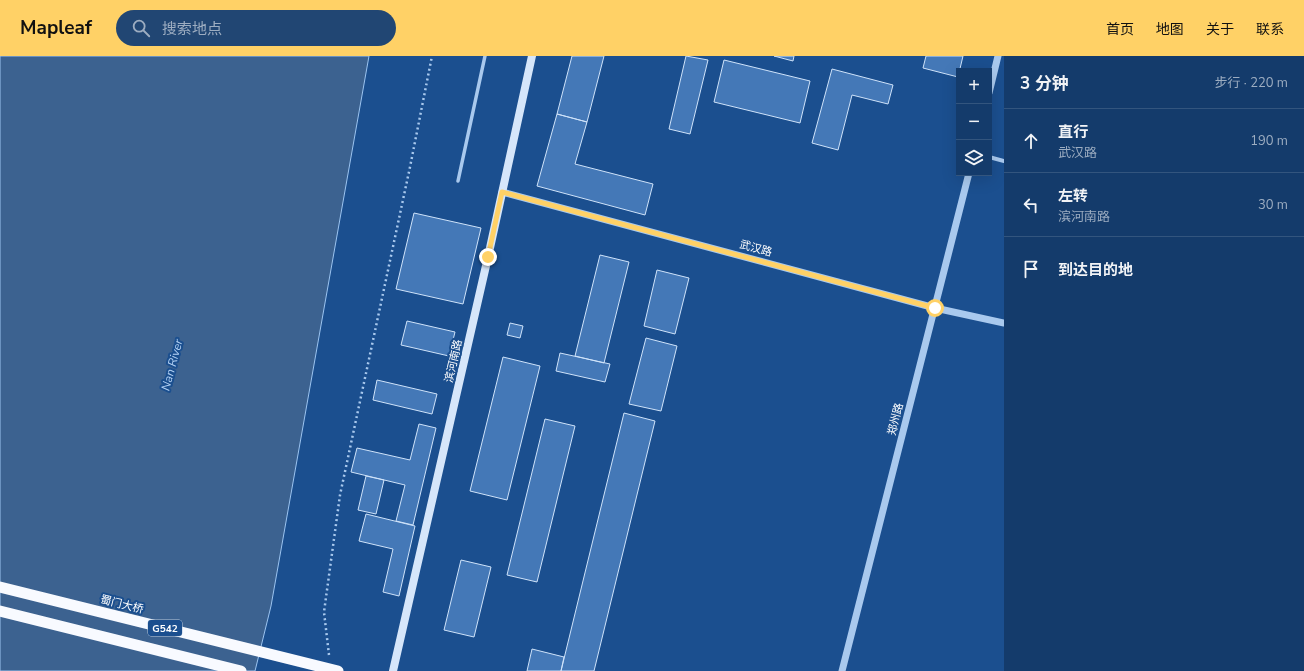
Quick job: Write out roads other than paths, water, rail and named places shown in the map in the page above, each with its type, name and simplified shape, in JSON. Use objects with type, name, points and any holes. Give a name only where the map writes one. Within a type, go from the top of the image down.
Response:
[{"type":"highway","name":"蜀门大桥","points":[[0,587],[334,670]]},
{"type":"highway","name":"G542","points":[[0,611],[241,671]]},
{"type":"main road","name":"滨河南路","points":[[392,671],[532,56]]},
{"type":"street","points":[[458,181],[485,56]]},
{"type":"street","points":[[992,81],[998,56]]},
{"type":"street","points":[[992,158],[1004,161]]},
{"type":"street","name":"郑州路","points":[[842,671],[968,176]]},
{"type":"street","name":"武汉路","points":[[502,192],[935,308],[1004,323]]},
{"type":"water","name":"Nan River","points":[[0,56],[369,56],[271,606],[255,671],[0,671]]}]
